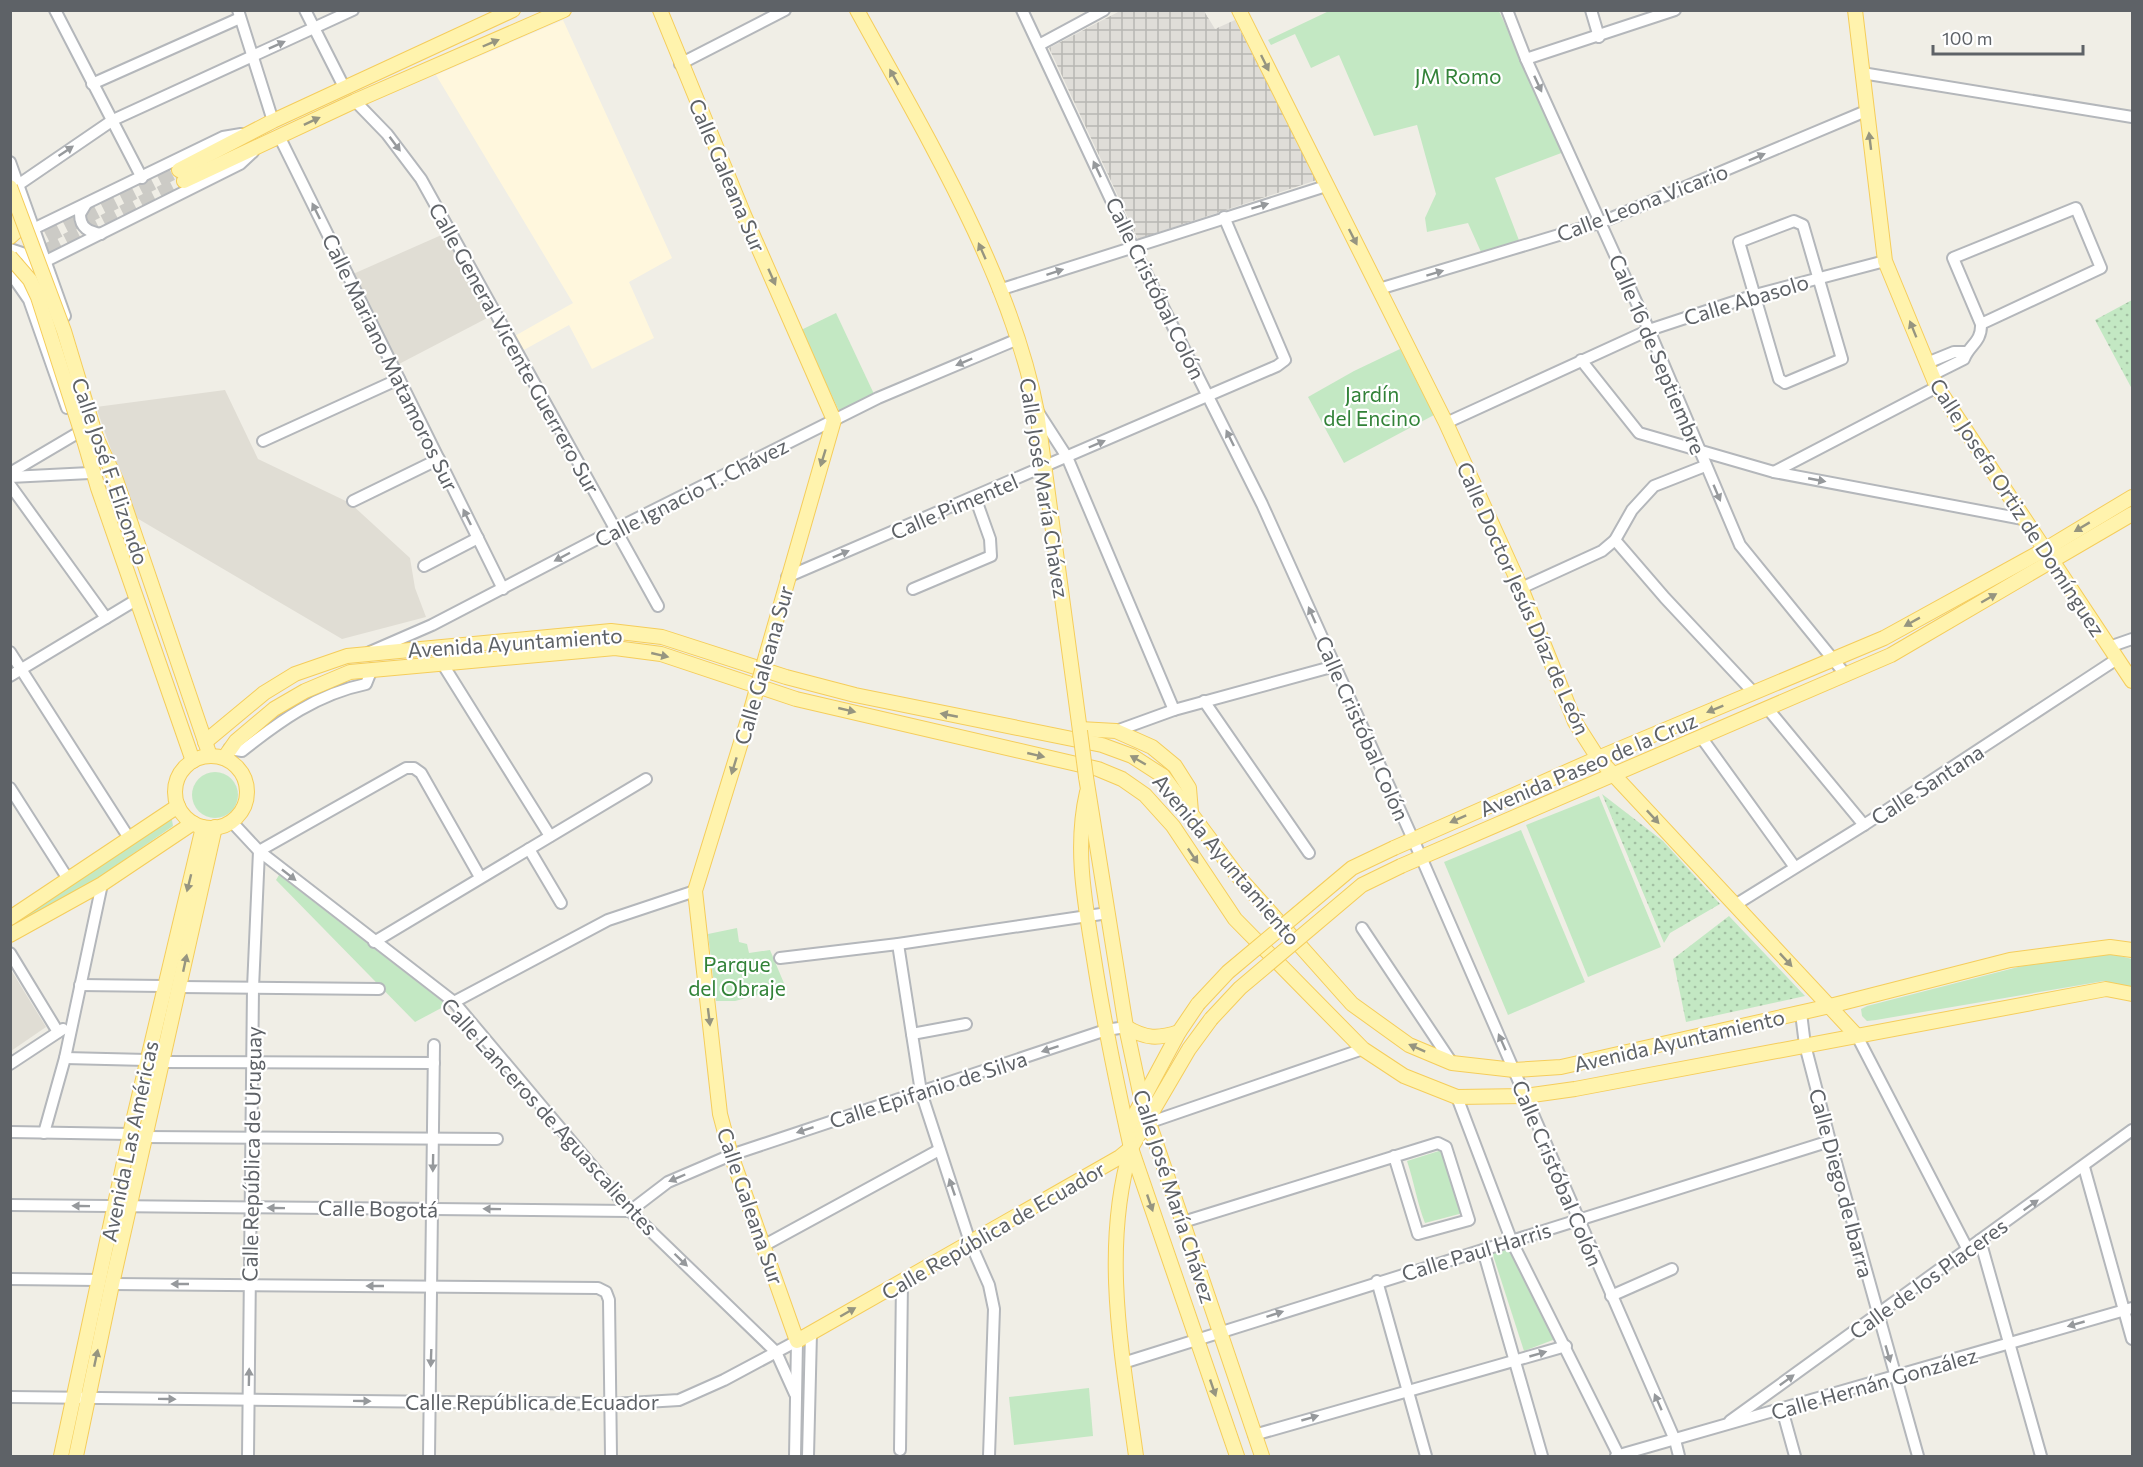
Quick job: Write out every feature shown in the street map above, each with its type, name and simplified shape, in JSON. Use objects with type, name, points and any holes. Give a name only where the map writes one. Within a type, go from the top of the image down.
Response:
[{"type":"main road","points":[[513,10],[250,132],[181,176],[260,146],[355,101],[564,10]]},
{"type":"main road","name":"Calle Galeana Sur","points":[[660,10],[680,64],[834,420],[787,577],[751,710],[694,891],[720,1114],[731,1155],[797,1341]]},
{"type":"main road","name":"Calle José María Chávez","points":[[857,10],[948,178],[999,290],[1018,339],[1037,412],[1087,782],[1126,1027],[1142,1102],[1262,1456]]},
{"type":"main road","name":"Calle Doctor Jesús Díaz de León","points":[[1239,10],[1446,423],[1521,588],[1575,722],[1598,758],[1613,775],[1857,1036]]},
{"type":"main road","name":"Calle Josefa Ortiz de Domínguez","points":[[1855,10],[1885,261],[1932,375],[2023,519],[2133,681]]},
{"type":"main road","name":"Calle José F. Elizondo","points":[[14,186],[60,321],[98,488],[193,761]]},
{"type":"main road","points":[[10,205],[19,229],[10,238]]},
{"type":"main road","name":"Calle José F. Elizondo","points":[[14,252],[38,297],[85,437],[116,480],[210,756]]},
{"type":"main road","name":"Avenida Paseo de la Cruz","points":[[1127,1130],[1179,1032],[1198,1004],[1228,972],[1352,868],[1598,758],[1884,638],[2044,550],[2133,496]]},
{"type":"main road","name":"Avenida Paseo de la Cruz","points":[[1131,1148],[1148,1123],[1190,1049],[1211,1019],[1240,988],[1362,885],[1421,857],[1891,655],[2133,514]]},
{"type":"main road","name":"Avenida Ayuntamiento","points":[[205,742],[246,706],[295,674],[324,662],[368,652],[611,631],[662,637],[786,677],[855,695],[1102,745],[1132,756],[1163,776],[1236,874],[1352,1004],[1409,1045],[1452,1063],[1514,1070],[1561,1067],[1801,1013],[2010,960],[2110,947],[2133,950]]},
{"type":"main road","name":"Avenida Ayuntamiento","points":[[227,754],[259,719],[304,690],[332,678],[372,669],[615,648],[661,654],[796,699],[1098,769],[1122,779],[1145,795],[1173,826],[1235,919],[1363,1049],[1404,1076],[1456,1097],[1525,1096],[2106,989],[2133,994]]},
{"type":"main road","points":[[1080,730],[1116,731],[1152,747],[1175,766],[1189,788],[1191,812]]},
{"type":"main road","points":[[10,935],[204,826],[231,821],[243,808],[247,792],[243,775],[227,754],[193,761],[186,766],[177,780],[178,806]]},
{"type":"main road","name":"Calle José María Chávez","points":[[1087,782],[1082,812],[1080,862],[1106,1030],[1131,1148],[1237,1456]]},
{"type":"main road","points":[[10,918],[178,806]]},
{"type":"main road","points":[[178,806],[204,826]]},
{"type":"main road","name":"Avenida Las Américas","points":[[105,1282],[130,1206],[144,1137],[164,986],[204,826]]},
{"type":"main road","name":"Avenida Las Américas","points":[[76,1456],[81,1398],[105,1282],[115,1206],[130,1134],[180,987],[204,826]]},
{"type":"main road","points":[[1126,1027],[1143,1037],[1159,1038],[1179,1032]]},
{"type":"main road","points":[[1131,1148],[1121,1182],[1116,1299],[1136,1456]]},
{"type":"main road","name":"Calle República de Ecuador","points":[[797,1341],[1120,1157],[1131,1148]]},
{"type":"main road","name":"Avenida Las Américas","points":[[61,1456],[81,1398]]},
{"type":"street","points":[[56,10],[142,178]]},
{"type":"street","points":[[304,10],[344,87]]},
{"type":"street","points":[[14,186],[113,120],[353,10]]},
{"type":"street","points":[[680,64],[785,10]]},
{"type":"street","name":"Calle Cristóbal Colón","points":[[1022,10],[1133,247],[1209,396],[1335,666],[1514,1070],[1675,1440],[1679,1456]]},
{"type":"street","points":[[1040,45],[1104,10]]},
{"type":"street","name":"Calle 16 de Septiembre","points":[[1507,10],[1526,59],[1602,222],[1740,545],[1845,674]]},
{"type":"street","points":[[1591,10],[1599,37]]},
{"type":"street","points":[[1526,59],[1676,10]]},
{"type":"street","points":[[92,84],[239,14],[273,121]]},
{"type":"street","points":[[1862,73],[2133,117]]},
{"type":"street","name":"Calle General Vicente Guerrero Sur","points":[[355,101],[387,134],[421,179],[658,606]]},
{"type":"street","name":"Calle Leona Vicario","points":[[1379,290],[1602,222],[1866,111]]},
{"type":"street","points":[[10,238],[142,178],[223,137],[250,132]]},
{"type":"street","name":"Calle Mariano Matamoros Sur","points":[[279,136],[502,589]]},
{"type":"street","points":[[13,278],[240,164],[260,146]]},
{"type":"street","points":[[10,162],[14,186],[35,228],[47,261],[116,480]]},
{"type":"street","points":[[999,290],[1326,186]]},
{"type":"street","points":[[86,203],[80,214],[82,224],[89,231],[101,234]]},
{"type":"street","points":[[1774,472],[1932,375],[1958,363],[1977,344],[1981,324],[1953,258],[2076,208],[2101,268],[1981,324]]},
{"type":"street","name":"Calle Pimentel","points":[[787,577],[1278,366],[1285,360],[1224,218]]},
{"type":"street","points":[[1794,221],[1803,225],[1819,277],[1842,359],[1785,383],[1779,379],[1739,242],[1794,221]]},
{"type":"street","points":[[35,228],[14,252],[13,278],[26,293],[85,437],[90,473],[98,488]]},
{"type":"street","points":[[14,252],[34,268],[46,289],[62,308]]},
{"type":"street","name":"Calle Abasolo","points":[[1446,423],[1649,330],[1755,295],[1885,261]]},
{"type":"street","name":"Calle Ignacio T. Chávez","points":[[368,652],[432,625],[616,528],[834,420],[1018,339]]},
{"type":"street","points":[[1581,360],[1639,433],[1699,453],[1774,472],[2023,519]]},
{"type":"street","points":[[263,441],[399,379]]},
{"type":"street","points":[[1037,412],[1067,457],[1174,710]]},
{"type":"street","points":[[10,475],[85,437]]},
{"type":"street","points":[[354,501],[439,459]]},
{"type":"street","points":[[1521,588],[1602,551],[1616,540],[1632,510],[1654,486],[1705,466]]},
{"type":"street","points":[[10,475],[90,473]]},
{"type":"street","points":[[10,485],[106,618]]},
{"type":"street","points":[[913,589],[991,555],[990,539],[975,497]]},
{"type":"street","points":[[424,566],[478,538]]},
{"type":"street","points":[[1616,540],[1665,598],[1754,693]]},
{"type":"street","points":[[10,676],[136,600]]},
{"type":"street","name":"Calle Santana","points":[[1735,905],[1794,866],[1864,825],[2133,639]]},
{"type":"street","points":[[10,651],[129,838]]},
{"type":"street","points":[[442,663],[550,836]]},
{"type":"street","points":[[1116,731],[1204,701],[1335,666]]},
{"type":"street","points":[[1204,701],[1309,853]]},
{"type":"street","points":[[1768,709],[1864,825]]},
{"type":"street","points":[[1701,737],[1794,866]]},
{"type":"street","points":[[259,851],[406,768],[414,768],[421,773],[480,877]]},
{"type":"street","points":[[374,942],[646,779]]},
{"type":"street","points":[[10,788],[68,879]]},
{"type":"street","name":"Calle Lanceros de Aguascalientes","points":[[231,821],[259,851],[454,1002],[630,1211],[776,1352]]},
{"type":"street","points":[[529,849],[561,903]]},
{"type":"street","name":"Calle República de Uruguay","points":[[248,1456],[253,988],[259,851]]},
{"type":"street","points":[[44,1133],[65,1058],[102,884]]},
{"type":"street","points":[[454,1002],[608,920],[694,891]]},
{"type":"street","points":[[780,958],[898,944],[1108,913]]},
{"type":"street","points":[[1362,928],[1452,1063]]},
{"type":"street","points":[[898,944],[921,1092],[970,1242],[989,1285],[994,1309],[988,1456]]},
{"type":"street","points":[[10,953],[58,1032]]},
{"type":"street","points":[[80,985],[164,986]]},
{"type":"street","points":[[180,987],[380,989]]},
{"type":"street","name":"Calle Diego de Ibarra","points":[[1801,1013],[1805,1045],[1830,1141],[1918,1456]]},
{"type":"street","points":[[10,1064],[71,1023]]},
{"type":"street","points":[[912,1034],[966,1024]]},
{"type":"street","name":"Calle Epifanio de Silva","points":[[731,1155],[1106,1030],[1126,1027]]},
{"type":"street","name":"Calle Doctor Jesús Díaz de León","points":[[1857,1036],[1968,1250]]},
{"type":"street","points":[[429,1456],[433,1286],[434,1046]]},
{"type":"street","points":[[1148,1123],[1363,1049]]},
{"type":"street","points":[[65,1058],[434,1063]]},
{"type":"street","points":[[1456,1097],[1512,1242],[1566,1346],[1618,1456]]},
{"type":"street","name":"Calle de los Placeres","points":[[1723,1426],[2133,1130]]},
{"type":"street","points":[[10,1132],[130,1134]]},
{"type":"street","points":[[144,1137],[497,1139]]},
{"type":"street","name":"Calle Paul Harris","points":[[1123,1363],[1377,1281],[1512,1242],[1830,1141]]},
{"type":"street","points":[[1183,1222],[1394,1156],[1443,1143],[1468,1220],[1423,1235],[1415,1230],[1394,1156]]},
{"type":"street","points":[[763,1246],[939,1150]]},
{"type":"street","points":[[630,1211],[668,1182],[731,1155]]},
{"type":"street","points":[[2084,1167],[2128,1309],[2133,1340]]},
{"type":"street","name":"Calle Bogotá","points":[[10,1205],[630,1211]]},
{"type":"street","points":[[1980,1240],[2041,1456]]},
{"type":"street","points":[[1483,1250],[1542,1456]]},
{"type":"street","points":[[1611,1296],[1672,1269]]},
{"type":"street","points":[[10,1279],[250,1285],[598,1288],[606,1292],[609,1300],[611,1456]]},
{"type":"street","points":[[900,1450],[902,1281]]},
{"type":"street","points":[[1377,1281],[1426,1456]]},
{"type":"street","name":"Calle Hernán González","points":[[1618,1456],[2128,1309]]},
{"type":"street","points":[[808,1456],[811,1333]]},
{"type":"street","points":[[795,1456],[797,1341]]},
{"type":"street","name":"Calle República de Ecuador","points":[[10,1397],[612,1404],[679,1400],[724,1380],[797,1341]]},
{"type":"street","points":[[1254,1434],[1566,1346]]},
{"type":"street","points":[[776,1352],[796,1397]]},
{"type":"street","points":[[1782,1409],[1796,1456]]},
{"type":"shaded area","points":[[1120,11],[1204,11],[1215,29],[1235,20],[1317,180],[1138,239],[1049,48]]},
{"type":"shaded area","points":[[563,20],[672,258],[629,282],[654,338],[592,369],[569,325],[522,351],[513,337],[573,303],[436,75]]},
{"type":"shaded area","points":[[446,233],[493,315],[399,364],[353,274]]},
{"type":"shaded area","points":[[225,390],[258,459],[350,503],[410,558],[415,588],[426,617],[342,639],[135,517],[96,407]]},
{"type":"shaded area","points":[[11,970],[46,1027],[10,1051]]},
{"type":"green space","name":"JM Romo","points":[[1329,11],[1499,11],[1564,152],[1495,178],[1520,243],[1481,252],[1468,223],[1427,232],[1425,218],[1436,194],[1417,125],[1374,136],[1339,55],[1311,68],[1295,34],[1271,45],[1268,40]]},
{"type":"green space","points":[[2132,300],[2132,389],[2095,320]]},
{"type":"green space","points":[[836,313],[874,394],[839,411],[801,330]]},
{"type":"green space","name":"Jardín del Encino","points":[[1400,349],[1434,415],[1344,463],[1308,397]]},
{"type":"green space","points":[[215,772],[231,779],[238,795],[231,811],[215,818],[199,811],[192,795],[199,779]]},
{"type":"green space","points":[[1602,794],[1663,841],[1720,904],[1670,933],[1664,943]]},
{"type":"green space","points":[[1599,796],[1661,947],[1588,977],[1526,825]]},
{"type":"green space","points":[[167,817],[172,820],[173,826],[19,933],[11,924]]},
{"type":"green space","points":[[1521,830],[1585,982],[1508,1015],[1444,862]]},
{"type":"green space","points":[[279,875],[447,1005],[415,1022],[276,880]]},
{"type":"green space","points":[[1729,916],[1805,996],[1686,1022],[1673,959]]},
{"type":"green space","name":"Parque del Obraje","points":[[737,928],[739,942],[747,944],[749,953],[770,950],[786,988],[735,1001],[716,1001],[708,934]]},
{"type":"green space","points":[[2112,954],[2132,959],[2132,987],[2104,981],[1876,1020],[1867,1021],[1862,1016],[1861,1009],[1867,1006],[2022,966]]},
{"type":"green space","points":[[1442,1150],[1463,1213],[1425,1223],[1407,1161]]},
{"type":"green space","points":[[1512,1245],[1558,1338],[1524,1351],[1492,1252]]},
{"type":"green space","points":[[1089,1388],[1093,1436],[1014,1445],[1009,1397]]},
{"type":"tunnel","points":[[28,246],[179,170]]},
{"type":"tunnel","points":[[10,269],[184,181]]}]
